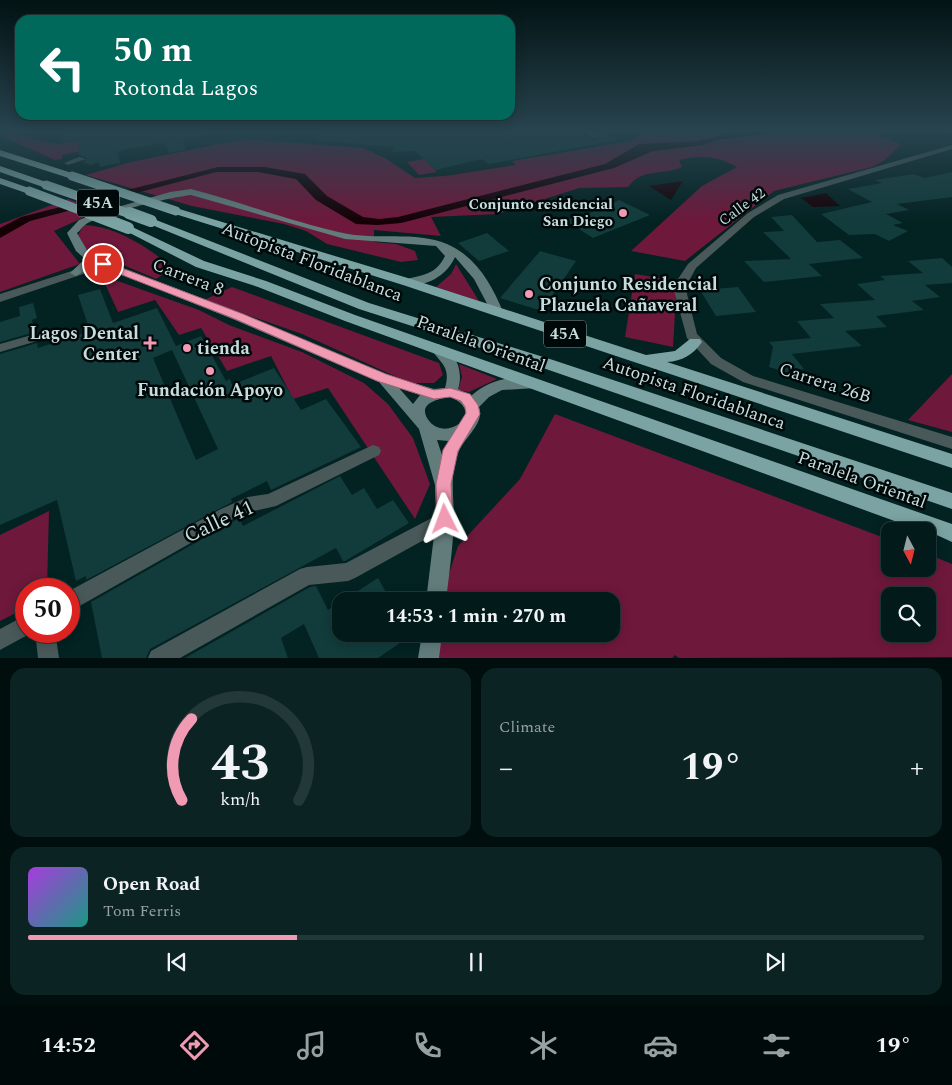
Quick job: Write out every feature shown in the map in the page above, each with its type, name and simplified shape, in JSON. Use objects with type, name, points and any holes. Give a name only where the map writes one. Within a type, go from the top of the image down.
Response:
[{"type":"highway","name":"Autopista Floridablanca","points":[[25,161],[176,211],[407,282],[952,461]]},
{"type":"highway","name":"45A","points":[[37,161],[52,169]]},
{"type":"highway","name":"Autopista Floridablanca","points":[[0,171],[17,175],[151,221],[364,306],[548,364],[952,501]]},
{"type":"highway","name":"Paralela Oriental","points":[[0,181],[128,228],[200,264],[952,533]]},
{"type":"highway","points":[[623,353],[655,358],[673,358],[684,354],[695,342]]},
{"type":"main road","name":"Carrera 8","points":[[434,394],[382,378],[239,317],[103,264],[91,258],[79,248],[72,233],[82,222],[173,194],[191,192],[345,236],[366,240],[428,241],[442,245],[462,258],[477,274],[490,292],[497,312]]},
{"type":"main road","points":[[407,282],[430,278],[446,268],[450,256],[442,245]]},
{"type":"main road","points":[[76,273],[87,265],[91,258]]},
{"type":"main road","points":[[437,348],[446,355],[455,372],[450,392]]},
{"type":"main road","name":"Carrera 8","points":[[382,378],[401,397],[423,425],[443,484]]},
{"type":"main road","points":[[472,405],[480,395],[491,388],[520,382],[535,385]]},
{"type":"main road","points":[[437,592],[445,519],[443,484],[451,450],[466,426],[473,414],[472,405],[461,395],[450,392],[434,394],[427,398],[418,409],[423,425],[437,434],[450,434],[466,426]]},
{"type":"main road","points":[[428,658],[431,642]]},
{"type":"street","points":[[68,162],[74,161]]},
{"type":"street","name":"Calle 42","points":[[695,342],[688,328],[681,294],[684,280],[692,266],[751,216],[781,197],[905,161]]},
{"type":"street","points":[[0,298],[103,264]]},
{"type":"street","points":[[0,348],[42,335],[49,334],[53,338],[61,336]]},
{"type":"street","name":"Carrera 26B","points":[[695,342],[726,368],[748,379],[952,443]]},
{"type":"street","name":"Calle 41","points":[[80,596],[227,514],[248,505],[270,501],[373,451]]},
{"type":"street","points":[[158,658],[307,576],[348,572],[445,519]]},
{"type":"street","points":[[0,640],[15,631]]},
{"type":"street","points":[[47,643],[49,658]]},
{"type":"shaded area","points":[[137,161],[389,161],[415,178],[445,176],[516,165],[512,161],[679,161],[682,167],[675,170],[646,174],[628,187],[579,188],[498,214],[431,217],[441,236],[374,230],[374,242],[396,244],[415,251],[418,260],[401,262],[327,244],[306,231],[284,224],[192,206],[86,175]]},
{"type":"shaded area","points":[[426,161],[437,172],[419,175],[407,162]]},
{"type":"shaded area","points":[[611,161],[631,161],[614,168],[401,223],[378,225],[356,224],[316,200],[296,179],[258,172],[216,172],[30,221],[0,238],[0,228],[21,217],[218,167],[265,167],[305,174],[327,196],[363,217],[379,219],[398,217],[605,164]]},
{"type":"shaded area","points":[[723,161],[884,161],[872,167],[774,191],[685,261],[631,251],[702,186],[737,167]]},
{"type":"shaded area","points":[[683,181],[671,200],[649,186]]},
{"type":"shaded area","points":[[826,193],[840,206],[813,207],[801,198]]},
{"type":"shaded area","points":[[68,199],[100,210],[54,231],[80,264],[0,292],[0,224]]},
{"type":"shaded area","points":[[84,225],[108,229],[132,239],[173,268],[156,279],[86,249],[78,235]]},
{"type":"shaded area","points":[[456,264],[479,301],[436,287],[451,274]]},
{"type":"shaded area","points":[[635,274],[677,281],[673,347],[625,337]]},
{"type":"shaded area","points":[[101,275],[199,310],[229,325],[302,352],[364,383],[388,404],[413,438],[430,484],[415,519],[328,388],[293,399],[271,356],[227,371],[201,328],[179,335],[155,300],[118,312]]},
{"type":"shaded area","points":[[232,287],[439,363],[443,375],[434,383],[410,383],[302,334],[204,300]]},
{"type":"shaded area","points":[[459,364],[497,379],[469,392],[458,390],[462,377]]},
{"type":"shaded area","points":[[952,374],[952,432],[908,420]]},
{"type":"shaded area","points":[[555,414],[881,537],[881,578],[936,578],[936,557],[952,564],[952,657],[679,658],[675,655],[672,658],[423,658],[428,642],[620,642],[620,592],[443,592],[458,546],[520,479]]},
{"type":"shaded area","points":[[49,511],[47,578],[15,578],[15,614],[0,621],[0,535]]},
{"type":"building","points":[[120,161],[120,163],[100,167],[99,162],[91,165],[83,162]]},
{"type":"building","points":[[426,161],[474,161],[436,170]]},
{"type":"building","points":[[484,161],[507,161],[489,164]]},
{"type":"building","points":[[952,172],[952,197],[897,204],[909,210],[886,214],[903,223],[893,225],[908,231],[889,241],[875,234],[849,235],[821,214],[872,202],[848,189],[882,183],[875,180],[914,174],[924,178]]},
{"type":"building","points":[[619,200],[650,215],[593,238],[565,220],[588,214]]},
{"type":"building","points":[[792,215],[817,242],[840,240],[863,258],[809,264],[822,276],[764,282],[744,261],[791,259],[763,232],[784,231],[771,217]]},
{"type":"building","points":[[487,233],[509,251],[479,261],[458,243]]},
{"type":"building","points":[[540,251],[576,261],[542,311],[500,298]]},
{"type":"building","points":[[942,258],[952,267],[952,283],[925,285],[940,297],[912,301],[924,310],[876,316],[887,327],[845,331],[862,346],[792,354],[804,369],[794,370],[789,373],[769,367],[773,347],[769,342],[811,338],[797,321],[834,318],[820,304],[875,300],[857,284],[885,280],[880,276],[923,273],[908,261]]},
{"type":"building","points":[[738,287],[756,312],[716,316],[700,290]]},
{"type":"building","points":[[100,289],[113,323],[157,308],[176,346],[201,336],[226,381],[230,379],[232,385],[274,368],[301,410],[326,399],[361,447],[271,490],[267,481],[231,499],[232,502],[86,580],[86,576],[80,579],[75,578],[57,500],[0,525],[0,354],[37,343],[38,348],[90,331],[78,295]],"holes":[[[172,350],[218,449],[196,460],[153,358]]]},
{"type":"building","points":[[33,303],[37,318],[32,320],[35,332],[0,342],[0,322],[20,316],[19,307]]},
{"type":"building","points":[[340,476],[352,495],[364,488],[377,509],[393,500],[409,523],[345,561],[343,561],[336,548],[150,649],[146,658],[102,658],[91,602],[239,518],[243,526]]},
{"type":"building","points":[[378,578],[386,592],[356,592]]},
{"type":"building","points":[[316,586],[328,610],[332,608],[332,642],[401,642],[378,658],[319,658],[304,624],[281,638],[288,658],[185,658],[310,587]]},
{"type":"place","name":"Conjunto residencial San Diego","points":[[623,213]]},
{"type":"place","name":"Conjunto Residencial Plazuela Cañaveral","points":[[529,294]]},
{"type":"place","name":"Lagos Dental Center","points":[[150,343]]},
{"type":"place","name":"tienda","points":[[187,348]]},
{"type":"place","name":"Fundación Apoyo","points":[[210,371]]},
{"type":"route","points":[[103,264],[306,344],[382,378],[434,394],[450,392],[466,398],[472,405],[473,414],[470,422],[451,450],[443,484],[445,519]]}]
